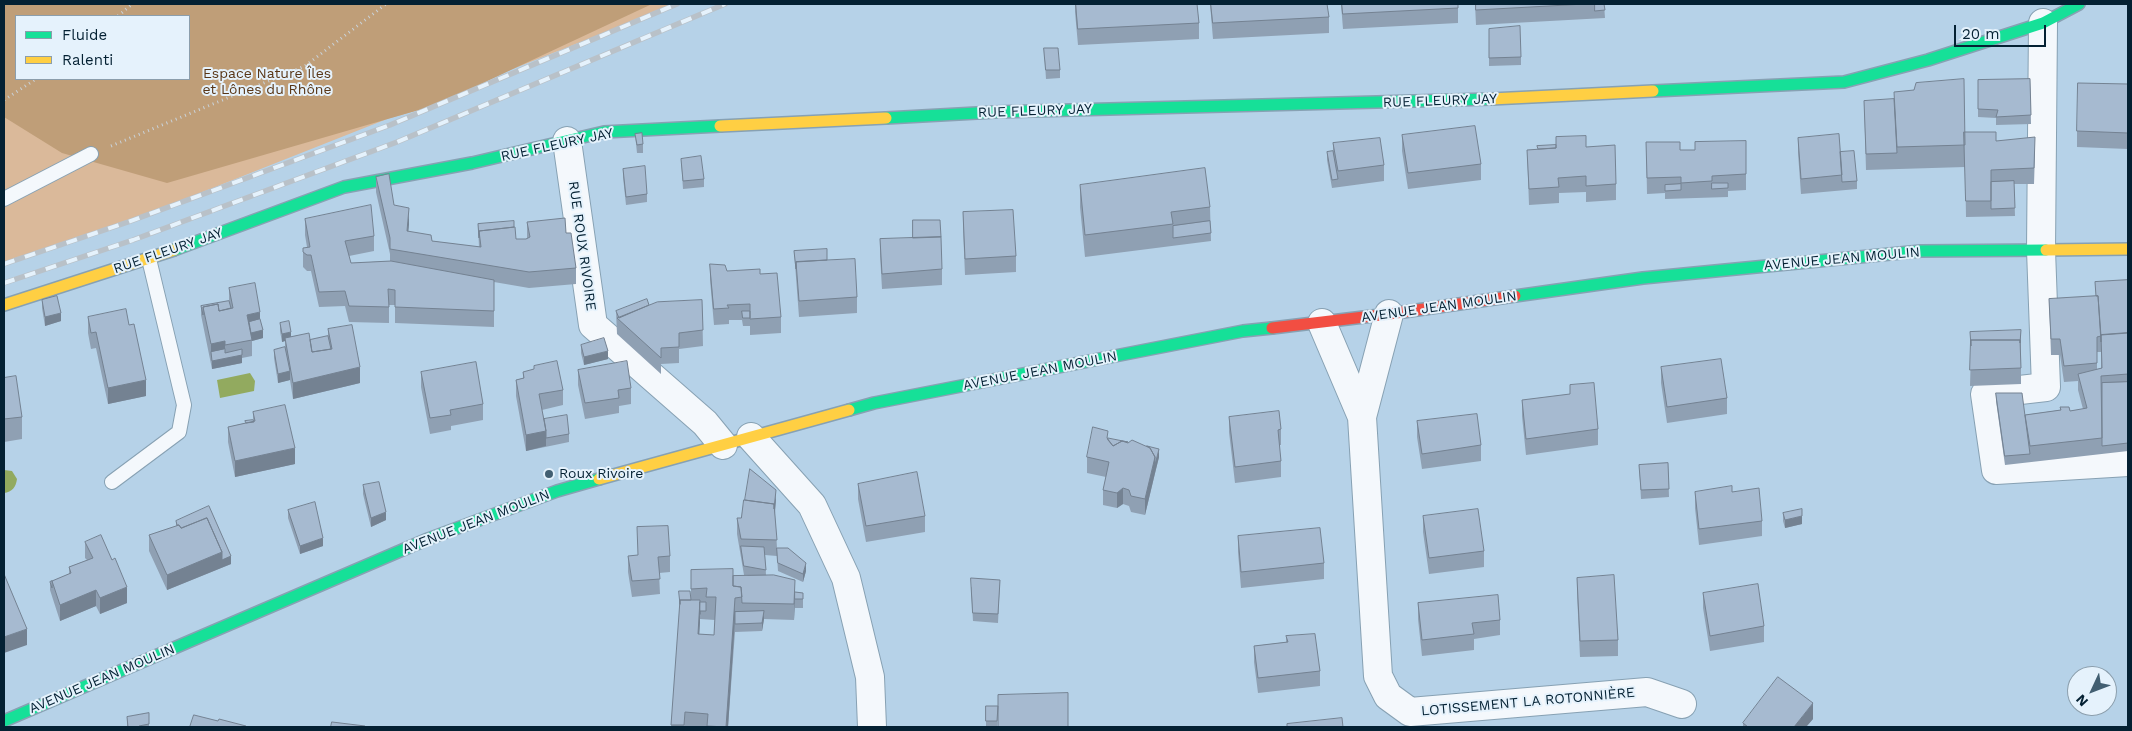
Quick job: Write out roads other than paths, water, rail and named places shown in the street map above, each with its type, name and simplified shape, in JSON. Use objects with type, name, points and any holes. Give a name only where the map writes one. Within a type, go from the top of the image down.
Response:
[{"type":"main road","name":"RUE FLEURY JAY","points":[[4,305],[149,259],[344,188],[472,163],[604,132],[995,112],[1437,102],[1844,82],[1928,60],[2043,23],[2079,4]]},
{"type":"main road","name":"AVENUE JEAN MOULIN","points":[[4,721],[428,539],[557,492],[874,403],[1243,331],[1322,323],[1653,277],[1921,251],[2128,249]]},
{"type":"street","points":[[2043,23],[2040,250],[2046,387],[1985,394],[1996,470],[2128,462]]},
{"type":"street","name":"RUE ROUX RIVOIRE","points":[[567,141],[593,326],[705,423],[723,445]]},
{"type":"street","name":"LOTISSEMENT LA ROTONNIÈRE","points":[[1388,314],[1362,418],[1378,676],[1388,696],[1410,712],[1647,692],[1682,704]]},
{"type":"street","name":"LOTISSEMENT LA ROTONNIÈRE","points":[[1322,323],[1362,418]]},
{"type":"street","points":[[751,437],[812,505],[846,578],[870,677],[872,727]]},
{"type":"lane","points":[[4,199],[91,154]]},
{"type":"lane","points":[[112,482],[179,432],[184,404],[149,259]]},
{"type":"railway","points":[[4,264],[128,222],[390,125],[677,4]]},
{"type":"railway","points":[[4,283],[133,240],[397,142],[725,4]]},
{"type":"place","name":"Roux Rivoire","points":[[549,474]]},
{"type":"park label","name":"Espace Nature Îles et Lônes du Rhône","points":[[267,82]]}]
